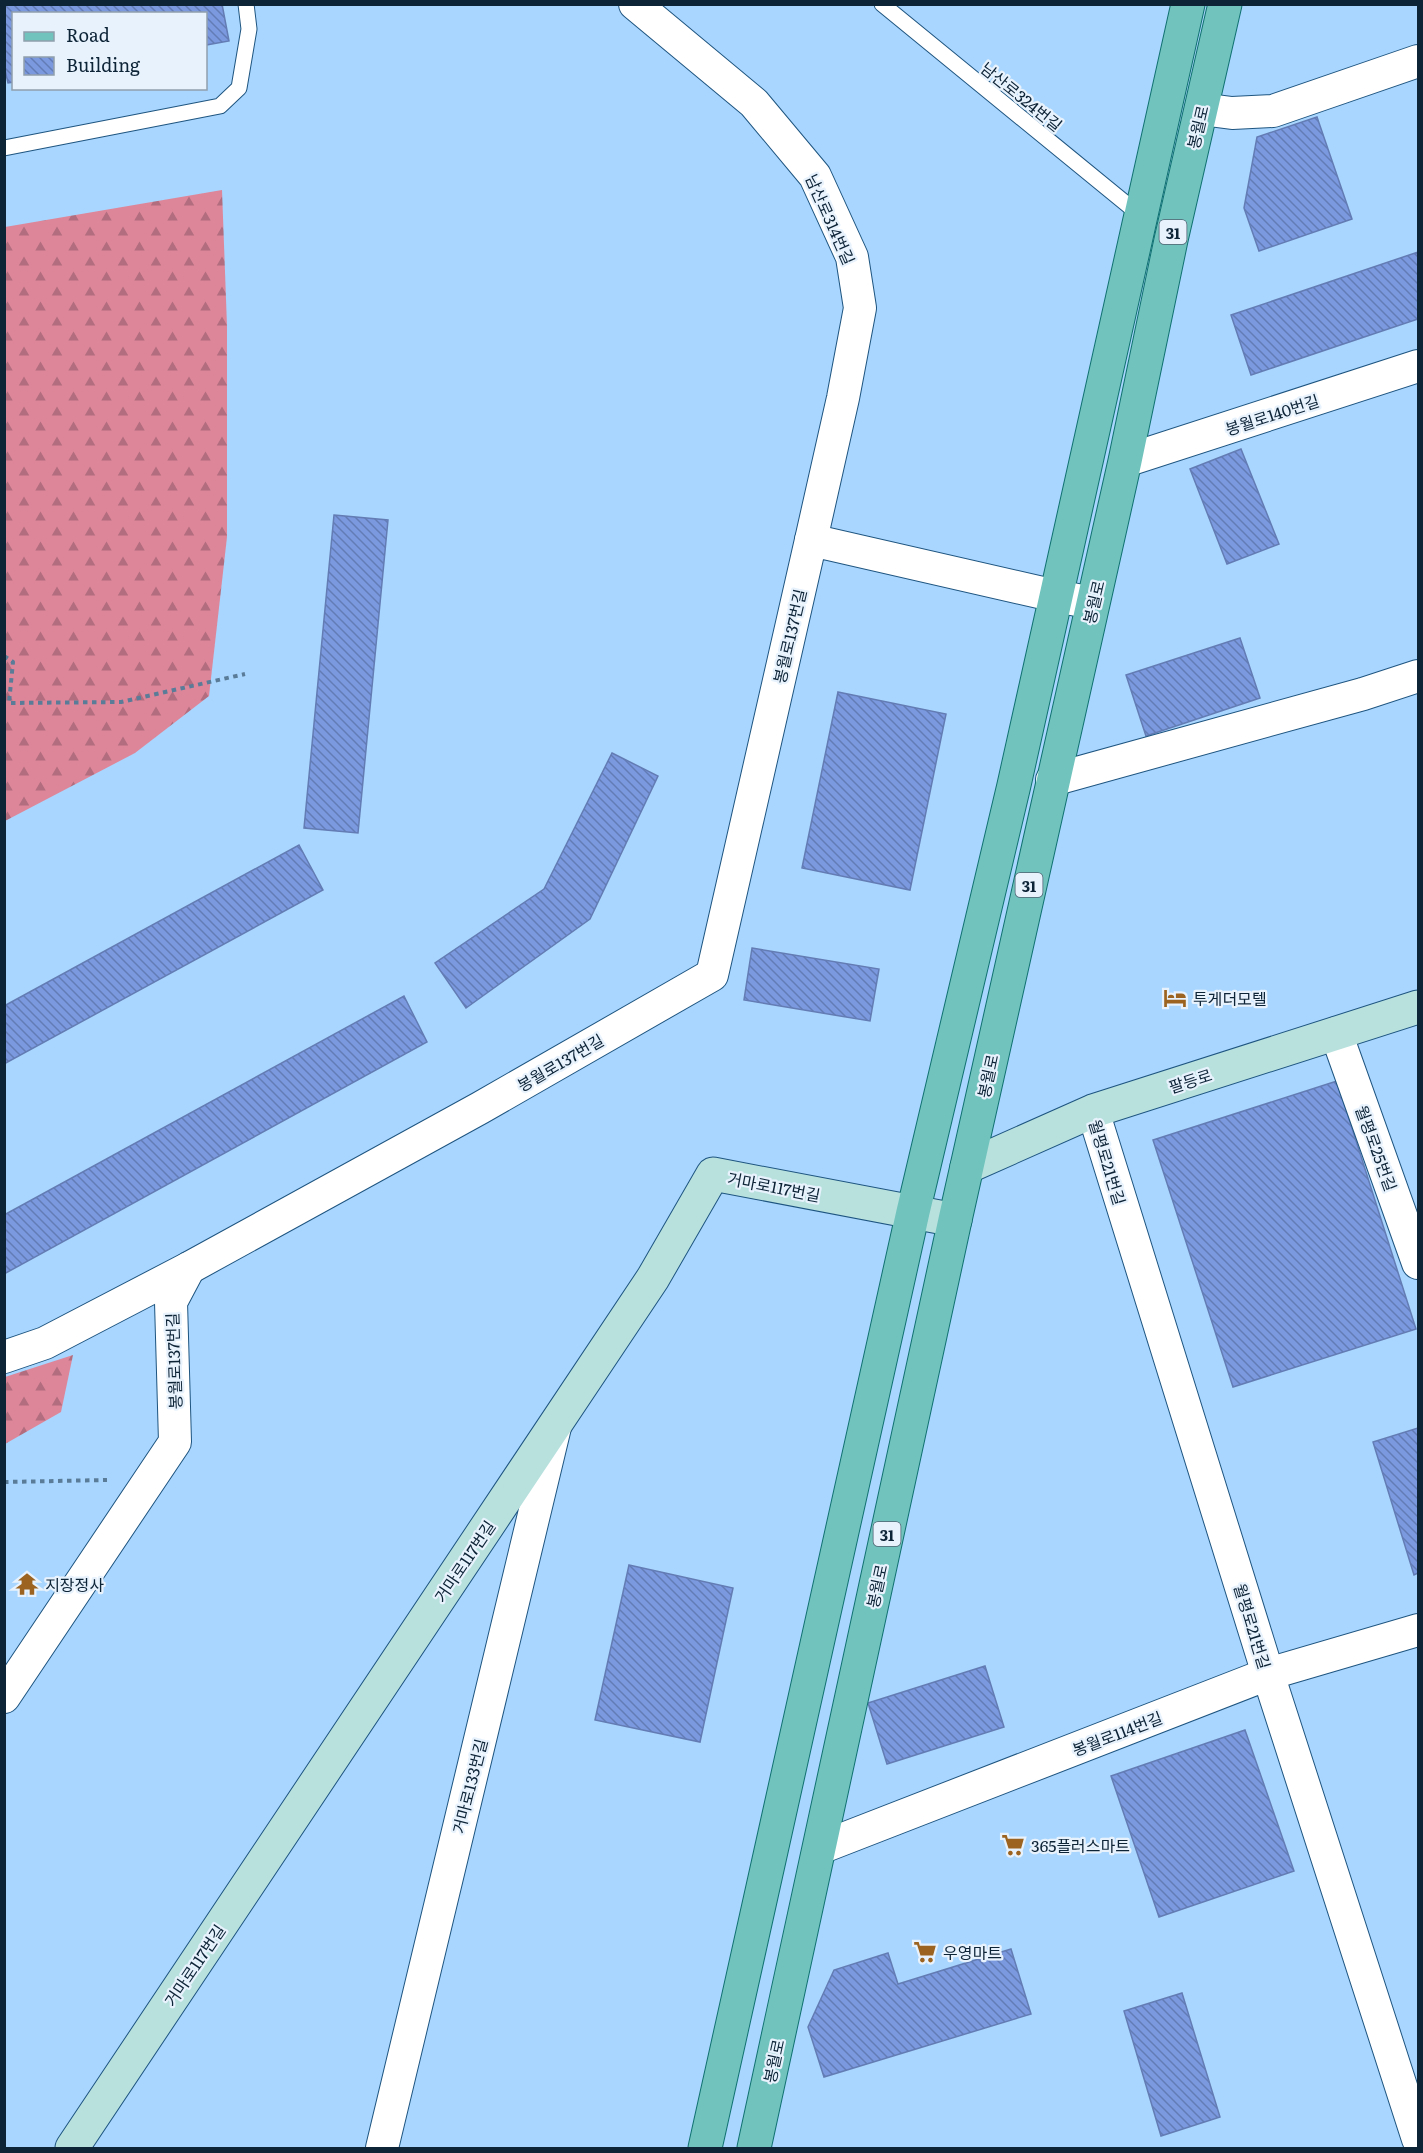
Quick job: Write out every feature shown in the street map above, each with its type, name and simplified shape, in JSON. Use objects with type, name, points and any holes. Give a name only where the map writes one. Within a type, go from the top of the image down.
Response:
[{"type":"main road","points":[[705,2148],[913,1212],[1014,785],[1188,4]]},
{"type":"main road","name":"봉월로","points":[[754,2148],[955,1220],[1225,4]]},
{"type":"street","name":"남산로314번길","points":[[635,4],[754,103],[814,176],[852,258],[860,308],[843,398],[811,540]]},
{"type":"street","points":[[1201,109],[1232,112],[1273,111],[1419,62]]},
{"type":"street","name":"봉월로140번길","points":[[1125,461],[1419,366]]},
{"type":"street","points":[[811,540],[1093,603]]},
{"type":"street","name":"봉월로137번길","points":[[4,1697],[175,1442],[171,1302],[189,1268],[480,1108],[712,975],[811,540]]},
{"type":"street","points":[[1052,780],[1364,694],[1419,676]]},
{"type":"street","name":"팔등로","points":[[967,1167],[1093,1111],[1419,1007]]},
{"type":"street","name":"월평로25번길","points":[[1336,1033],[1419,1263]]},
{"type":"street","name":"월평로21번길","points":[[1093,1111],[1268,1674],[1419,2139]]},
{"type":"street","name":"거마로117번길","points":[[72,2148],[653,1278],[713,1174],[955,1220]]},
{"type":"street","points":[[4,1357],[45,1343],[189,1268]]},
{"type":"street","name":"거마로133번길","points":[[382,2148],[556,1424]]},
{"type":"street","name":"봉월로114번길","points":[[820,1848],[1268,1674],[1419,1630]]},
{"type":"lane","points":[[4,148],[220,106],[239,88],[249,29],[246,4]]},
{"type":"lane","name":"남산로324번길","points":[[882,4],[1140,215]]},
{"type":"path","points":[[4,656],[13,662],[7,703],[121,702],[245,674]]},
{"type":"path","points":[[4,1482],[105,1481],[116,1476]]},
{"type":"green space","points":[[222,190],[227,326],[227,537],[209,696],[135,753],[5,821],[5,227]]},
{"type":"green space","points":[[73,1355],[61,1412],[5,1444],[5,1377]]},
{"type":"building","points":[[4,4],[222,4],[229,41],[207,45],[207,12],[12,12],[12,82],[8,83],[4,66]]},
{"type":"building","points":[[1317,117],[1352,219],[1259,251],[1244,208],[1257,137]]},
{"type":"building","points":[[1418,252],[1418,319],[1251,375],[1231,315]]},
{"type":"building","points":[[1241,449],[1279,544],[1227,564],[1190,469]]},
{"type":"building","points":[[334,515],[388,520],[358,833],[304,828]]},
{"type":"building","points":[[1240,638],[1260,698],[1146,736],[1126,675]]},
{"type":"building","points":[[838,692],[946,714],[910,890],[802,868]]},
{"type":"building","points":[[612,753],[658,776],[590,919],[466,1008],[435,963],[544,889]]},
{"type":"building","points":[[299,845],[323,890],[4,1064],[4,1006]]},
{"type":"building","points":[[752,948],[879,969],[870,1021],[744,1000]]},
{"type":"building","points":[[404,996],[427,1042],[4,1274],[4,1215]]},
{"type":"building","points":[[1337,1081],[1416,1329],[1233,1387],[1153,1140]]},
{"type":"building","points":[[1418,1428],[1418,1573],[1414,1575],[1373,1442]]},
{"type":"building","points":[[629,1565],[733,1588],[700,1742],[595,1720]]},
{"type":"building","points":[[985,1666],[1004,1727],[887,1764],[868,1703]]},
{"type":"building","points":[[1245,1730],[1294,1871],[1159,1917],[1111,1776]]},
{"type":"building","points":[[1011,1949],[1031,2014],[824,2077],[808,2027],[834,1970],[888,1953],[898,1984]]},
{"type":"building","points":[[1182,1993],[1220,2117],[1161,2136],[1124,2011]]},
{"type":"place","name":"투게더모텔","points":[[1175,998]]},
{"type":"place","name":"지장정사","points":[[27,1584]]},
{"type":"place","name":"365플러스마트","points":[[1013,1845]]},
{"type":"place","name":"우영마트","points":[[925,1952]]}]
